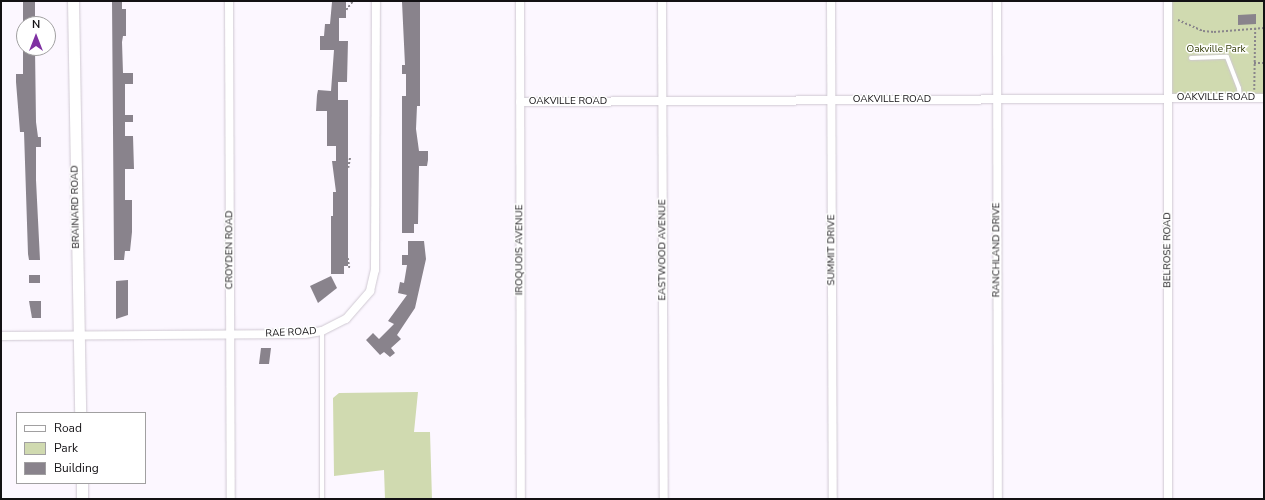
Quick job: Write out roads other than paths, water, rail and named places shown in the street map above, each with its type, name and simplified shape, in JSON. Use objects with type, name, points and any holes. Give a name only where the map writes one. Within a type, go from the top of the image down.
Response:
[{"type":"street","name":"BRAINARD ROAD","points":[[72,1],[80,412]]},
{"type":"street","name":"CROYDEN ROAD","points":[[229,1],[231,499]]},
{"type":"street","name":"RAE ROAD","points":[[1,336],[230,334],[322,331],[346,319],[356,310],[370,291],[376,270],[376,1]]},
{"type":"street","name":"IROQUOIS AVENUE","points":[[520,1],[521,499]]},
{"type":"street","name":"EASTWOOD AVENUE","points":[[662,1],[664,499]]},
{"type":"street","name":"SUMMIT DRIVE","points":[[831,1],[833,499]]},
{"type":"street","name":"RANCHLAND DRIVE","points":[[997,1],[998,499]]},
{"type":"street","name":"BELROSE ROAD","points":[[1168,1],[1168,499]]},
{"type":"street","name":"OAKVILLE ROAD","points":[[520,102],[1264,98]]},
{"type":"street","points":[[82,484],[82,499]]},
{"type":"lane","points":[[1191,58],[1227,57],[1239,88],[1240,98]]},
{"type":"lane","points":[[322,331],[322,499]]},
{"type":"park label","name":"Oakville Park","points":[[1216,50]]}]
